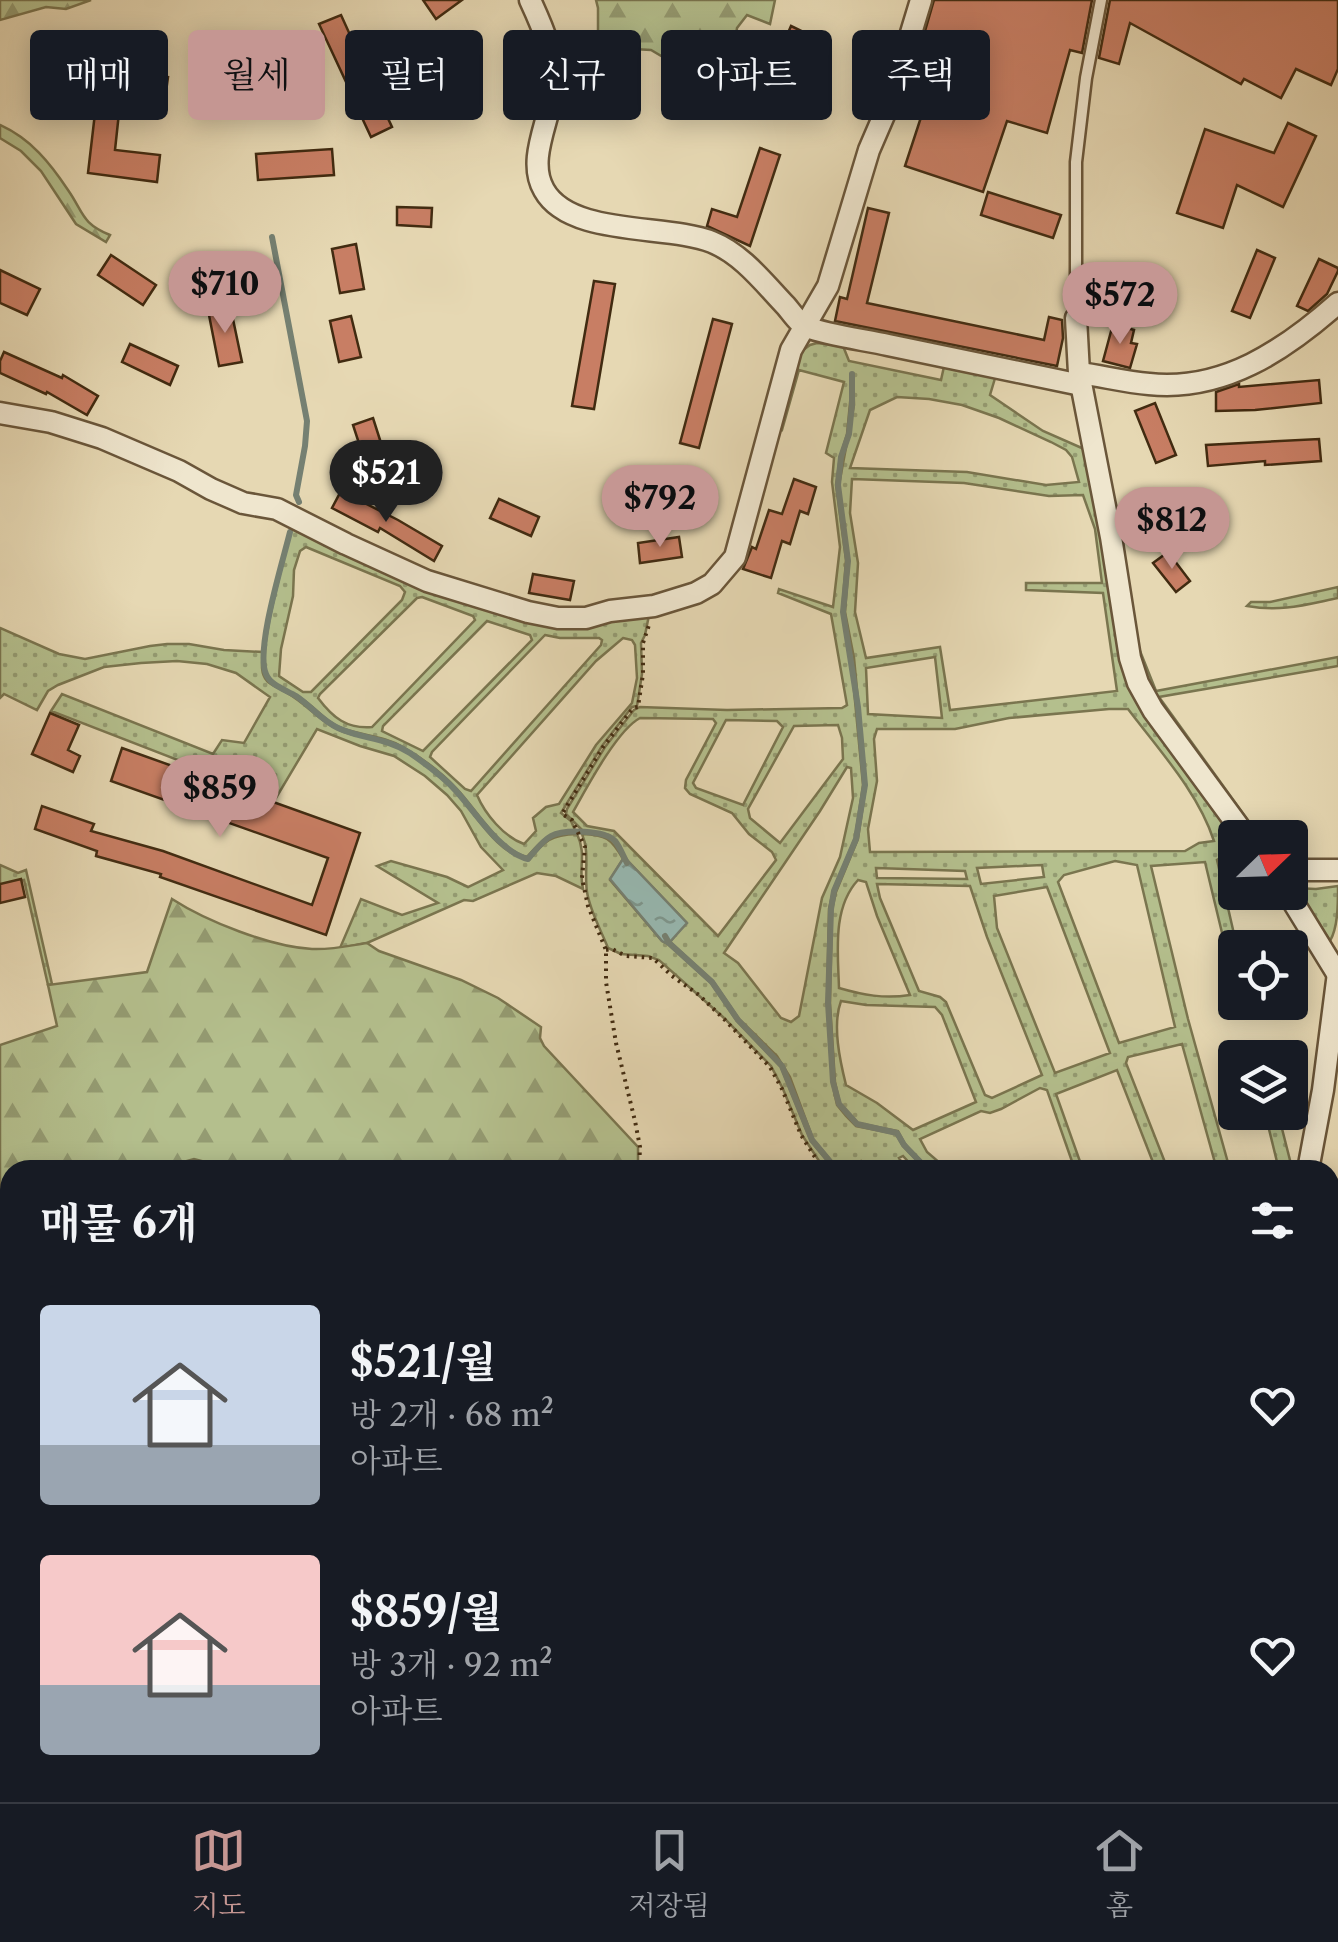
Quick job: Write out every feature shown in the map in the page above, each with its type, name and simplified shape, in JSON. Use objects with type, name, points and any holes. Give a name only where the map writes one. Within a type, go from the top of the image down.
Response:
[{"type":"street","points":[[530,0],[549,48],[553,70],[553,90],[539,154],[538,172],[546,195],[561,208],[606,224],[668,230],[715,243],[749,268],[804,327],[1080,379],[1189,385],[1245,369],[1308,329],[1338,303]]},
{"type":"street","points":[[0,413],[51,422],[102,438],[243,503],[278,508],[388,564],[470,596],[558,618],[586,618],[654,606],[696,593],[712,584],[734,556],[791,350],[828,286],[869,150],[891,99],[922,0]]},
{"type":"street","points":[[1076,318],[1080,379],[1111,537],[1123,623],[1138,684],[1234,820]]},
{"type":"street","points":[[1308,870],[1338,870]]},
{"type":"street","points":[[1299,910],[1338,974],[1310,1160]]},
{"type":"lane","points":[[1076,318],[1076,162],[1101,0]]},
{"type":"path","points":[[640,1160],[606,982],[606,950],[588,906],[582,878],[585,847],[572,820],[562,814],[603,747],[633,708],[638,707],[642,643],[654,606]]},
{"type":"path","points":[[606,950],[653,958],[724,1019],[770,1067],[800,1135],[816,1160]]},
{"type":"green space","points":[[0,0],[91,0],[66,9],[46,7],[0,20]]},
{"type":"green space","points":[[596,0],[775,0],[770,24],[747,15],[737,30],[661,30],[661,56],[641,49],[641,30],[598,30]]},
{"type":"green space","points":[[0,125],[21,137],[47,161],[88,222],[110,235],[106,242],[76,224],[41,171],[21,151],[0,138]]},
{"type":"green space","points":[[817,343],[843,346],[849,361],[941,380],[945,362],[996,375],[990,395],[1043,431],[1084,449],[1122,662],[1223,820],[1218,820],[1218,910],[1228,910],[1233,930],[1221,930],[1205,862],[1151,866],[1227,1160],[1214,1160],[1182,1044],[1128,1057],[1126,1063],[1164,1160],[1152,1160],[1117,1070],[1056,1094],[1079,1160],[1072,1160],[1047,1090],[1040,1088],[1001,1109],[981,1111],[920,1139],[936,1160],[920,1160],[898,1131],[858,1123],[840,1104],[830,1003],[832,910],[858,839],[866,785],[854,658],[845,612],[849,561],[839,485],[854,405],[853,372],[847,434],[836,485],[846,560],[842,612],[851,659],[863,785],[855,838],[829,909],[827,1003],[832,1082],[837,1105],[856,1126],[896,1134],[916,1160],[903,1156],[900,1160],[831,1160],[813,1139],[790,1077],[777,1056],[739,1019],[713,981],[670,942],[686,922],[627,860],[616,840],[583,831],[566,814],[605,747],[640,707],[727,710],[847,705],[831,614],[778,593],[779,589],[833,607],[840,547],[832,482],[834,458],[826,453],[844,382],[799,370],[782,430],[778,428],[799,353]],"holes":[[[897,397],[962,405],[1066,450],[1079,482],[1046,485],[967,472],[850,468],[870,410]],[[852,479],[964,483],[1049,496],[1083,495],[1095,529],[1102,583],[1026,583],[1026,590],[1103,593],[1117,691],[950,710],[940,647],[866,658],[855,612],[858,563],[850,513]],[[935,657],[942,718],[868,714],[866,668]],[[1128,709],[1188,789],[1214,841],[1185,851],[870,852],[868,829],[877,781],[877,729],[955,729],[1009,718]],[[640,718],[713,719],[716,723],[685,788],[732,813],[776,860],[718,936],[614,831],[587,826],[573,812],[612,747]],[[726,720],[777,721],[783,727],[743,805],[696,788],[693,783]],[[838,725],[843,759],[780,843],[750,818],[748,809],[794,726]],[[847,767],[851,768],[853,798],[840,857],[822,898],[799,1016],[791,1022],[781,1018],[738,963],[724,953]],[[1115,861],[1137,865],[1175,1027],[1119,1043],[1058,882],[1064,875]],[[1042,865],[1044,877],[981,884],[977,868]],[[876,868],[965,871],[967,879],[877,878]],[[858,880],[866,882],[910,995],[874,996],[839,988],[840,917]],[[877,884],[970,886],[1042,1075],[992,1098],[985,1095],[946,1002],[919,991]],[[1047,887],[1110,1053],[1055,1073],[997,928],[994,896]],[[841,1001],[935,1007],[942,1015],[976,1102],[913,1130],[846,1085],[837,1032]]]},
{"type":"green space","points":[[293,521],[524,618],[650,610],[641,643],[637,706],[632,707],[602,746],[561,813],[575,830],[548,837],[527,857],[517,853],[498,838],[451,783],[424,761],[396,743],[338,726],[271,680],[266,671],[266,641]],"holes":[[[306,547],[400,586],[405,592],[402,600],[311,692],[303,692],[279,676],[300,551]],[[417,598],[473,616],[475,620],[372,727],[341,721],[318,698],[320,694]],[[487,621],[530,635],[532,640],[423,751],[382,731]],[[545,635],[602,640],[471,791],[430,757]],[[623,638],[632,640],[637,678],[632,703],[596,745],[559,804],[546,807],[533,818],[536,831],[524,844],[496,824],[477,795],[596,661]]]},
{"type":"green space","points":[[1338,587],[1338,598],[1282,608],[1247,606],[1251,602],[1270,602]]},
{"type":"green space","points":[[0,628],[59,654],[85,659],[167,644],[263,652],[262,671],[269,683],[336,729],[390,743],[418,760],[452,788],[495,840],[517,856],[529,860],[549,840],[577,834],[583,889],[556,876],[537,873],[367,943],[340,948],[361,899],[402,915],[438,903],[377,866],[391,861],[468,887],[503,870],[481,847],[447,795],[394,756],[317,729],[276,798],[51,711],[62,694],[213,754],[222,740],[244,743],[270,697],[236,673],[207,664],[177,661],[104,667],[48,691],[37,710],[4,694],[0,698]]},
{"type":"green space","points":[[1136,641],[1156,691],[1338,657],[1338,666],[1159,697],[1248,820],[1240,820],[1165,719],[1139,671]]},
{"type":"green space","points":[[582,834],[602,837],[615,846],[623,859],[610,880],[662,941],[711,983],[737,1021],[781,1067],[811,1141],[827,1160],[818,1160],[802,1135],[771,1066],[724,1018],[659,960],[608,948],[588,899]]},
{"type":"green space","points":[[0,865],[18,873],[26,870],[52,984],[48,985],[24,880],[0,885]]},
{"type":"green space","points":[[1338,886],[1336,922],[1330,941],[1308,908],[1308,889]]},
{"type":"green space","points":[[172,899],[220,924],[278,943],[319,949],[367,943],[379,951],[461,980],[498,998],[541,1027],[544,1046],[638,1147],[638,1160],[0,1160],[0,1045],[57,1026],[48,985],[147,972]]},
{"type":"green space","points":[[1269,1130],[1282,1130],[1290,1160],[1277,1160]]},
{"type":"water","points":[[623,859],[687,923],[668,944],[610,879]]},
{"type":"building","points":[[423,0],[462,0],[436,19]]},
{"type":"building","points":[[934,0],[1092,0],[1082,53],[1070,50],[1047,133],[1007,121],[983,192],[905,166],[920,120],[990,120],[990,30],[925,30]]},
{"type":"building","points":[[1110,0],[1338,0],[1338,69],[1331,85],[1296,69],[1281,98],[1244,79],[1241,84],[1130,23],[1119,64],[1099,58]]},
{"type":"building","points":[[341,15],[348,30],[345,80],[325,30],[319,24]]},
{"type":"building","points":[[94,120],[118,120],[115,150],[160,155],[157,182],[88,173]]},
{"type":"building","points":[[363,120],[389,120],[392,127],[371,137]]},
{"type":"building","points":[[1288,123],[1316,136],[1283,207],[1237,185],[1223,228],[1177,213],[1205,129],[1274,153]]},
{"type":"building","points":[[760,148],[780,155],[750,246],[707,226],[712,209],[737,217]]},
{"type":"building","points":[[332,149],[334,175],[258,180],[256,154]]},
{"type":"building","points":[[988,192],[1061,215],[1053,238],[981,215]]},
{"type":"building","points":[[397,207],[432,208],[431,227],[397,225]]},
{"type":"building","points":[[868,208],[889,213],[867,303],[1044,340],[1049,317],[1062,320],[1057,366],[835,321],[840,297],[847,299]]},
{"type":"building","points":[[356,244],[364,289],[340,293],[332,249]]},
{"type":"building","points":[[1257,250],[1275,258],[1250,318],[1232,311]]},
{"type":"building","points":[[111,255],[156,285],[143,305],[98,275]]},
{"type":"building","points":[[1319,259],[1338,271],[1327,294],[1308,311],[1297,306]]},
{"type":"building","points":[[0,270],[40,289],[27,315],[0,303]]},
{"type":"building","points":[[594,281],[615,284],[594,409],[572,406]]},
{"type":"building","points":[[230,305],[242,362],[219,366],[208,310]]},
{"type":"building","points":[[351,316],[361,357],[339,362],[330,321]]},
{"type":"building","points":[[713,319],[732,324],[699,448],[680,443]]},
{"type":"building","points":[[1113,324],[1134,330],[1131,343],[1137,344],[1130,368],[1103,361]]},
{"type":"building","points":[[130,344],[178,366],[170,385],[122,362]]},
{"type":"building","points":[[4,352],[62,378],[63,375],[98,396],[87,415],[47,392],[0,373]]},
{"type":"building","points":[[1319,380],[1321,403],[1216,411],[1216,392],[1239,384]]},
{"type":"building","points":[[1155,403],[1176,455],[1156,463],[1135,411]]},
{"type":"building","points":[[373,418],[388,465],[368,471],[353,425]]},
{"type":"building","points":[[1319,439],[1321,461],[1208,466],[1206,445]]},
{"type":"building","points":[[794,479],[816,487],[808,514],[800,511],[790,544],[782,541],[771,578],[743,569],[752,547],[756,549],[769,510],[782,514]]},
{"type":"building","points":[[341,491],[442,546],[434,561],[380,528],[378,532],[332,508]]},
{"type":"building","points":[[499,499],[539,517],[531,536],[490,518]]},
{"type":"building","points":[[679,537],[682,557],[640,563],[638,543]]},
{"type":"building","points":[[1168,552],[1190,581],[1176,592],[1153,563]]},
{"type":"building","points":[[533,574],[574,581],[570,600],[529,593]]},
{"type":"building","points":[[50,713],[79,725],[68,750],[80,756],[73,772],[32,754]]},
{"type":"building","points":[[122,748],[360,833],[326,935],[160,877],[161,874],[96,856],[97,851],[35,829],[42,806],[94,824],[91,831],[163,851],[312,905],[328,858],[111,781]]},
{"type":"building","points":[[21,879],[25,897],[0,903],[0,884]]},
{"type":"waterway","points":[[272,237],[307,421],[296,495],[299,502]]},
{"type":"waterway","points":[[852,374],[849,434],[838,485],[848,561],[843,612],[865,785],[856,839],[834,891],[831,909],[828,1003],[833,1082],[839,1104],[857,1124],[897,1133],[918,1160]]},
{"type":"waterway","points":[[290,532],[264,646],[266,674],[271,681],[332,725],[392,744],[416,757],[446,781],[498,840],[518,855],[528,859],[551,836],[584,832],[610,837],[627,863]]},
{"type":"waterway","points":[[665,936],[712,982],[738,1020],[782,1066],[812,1140],[829,1160]]}]
